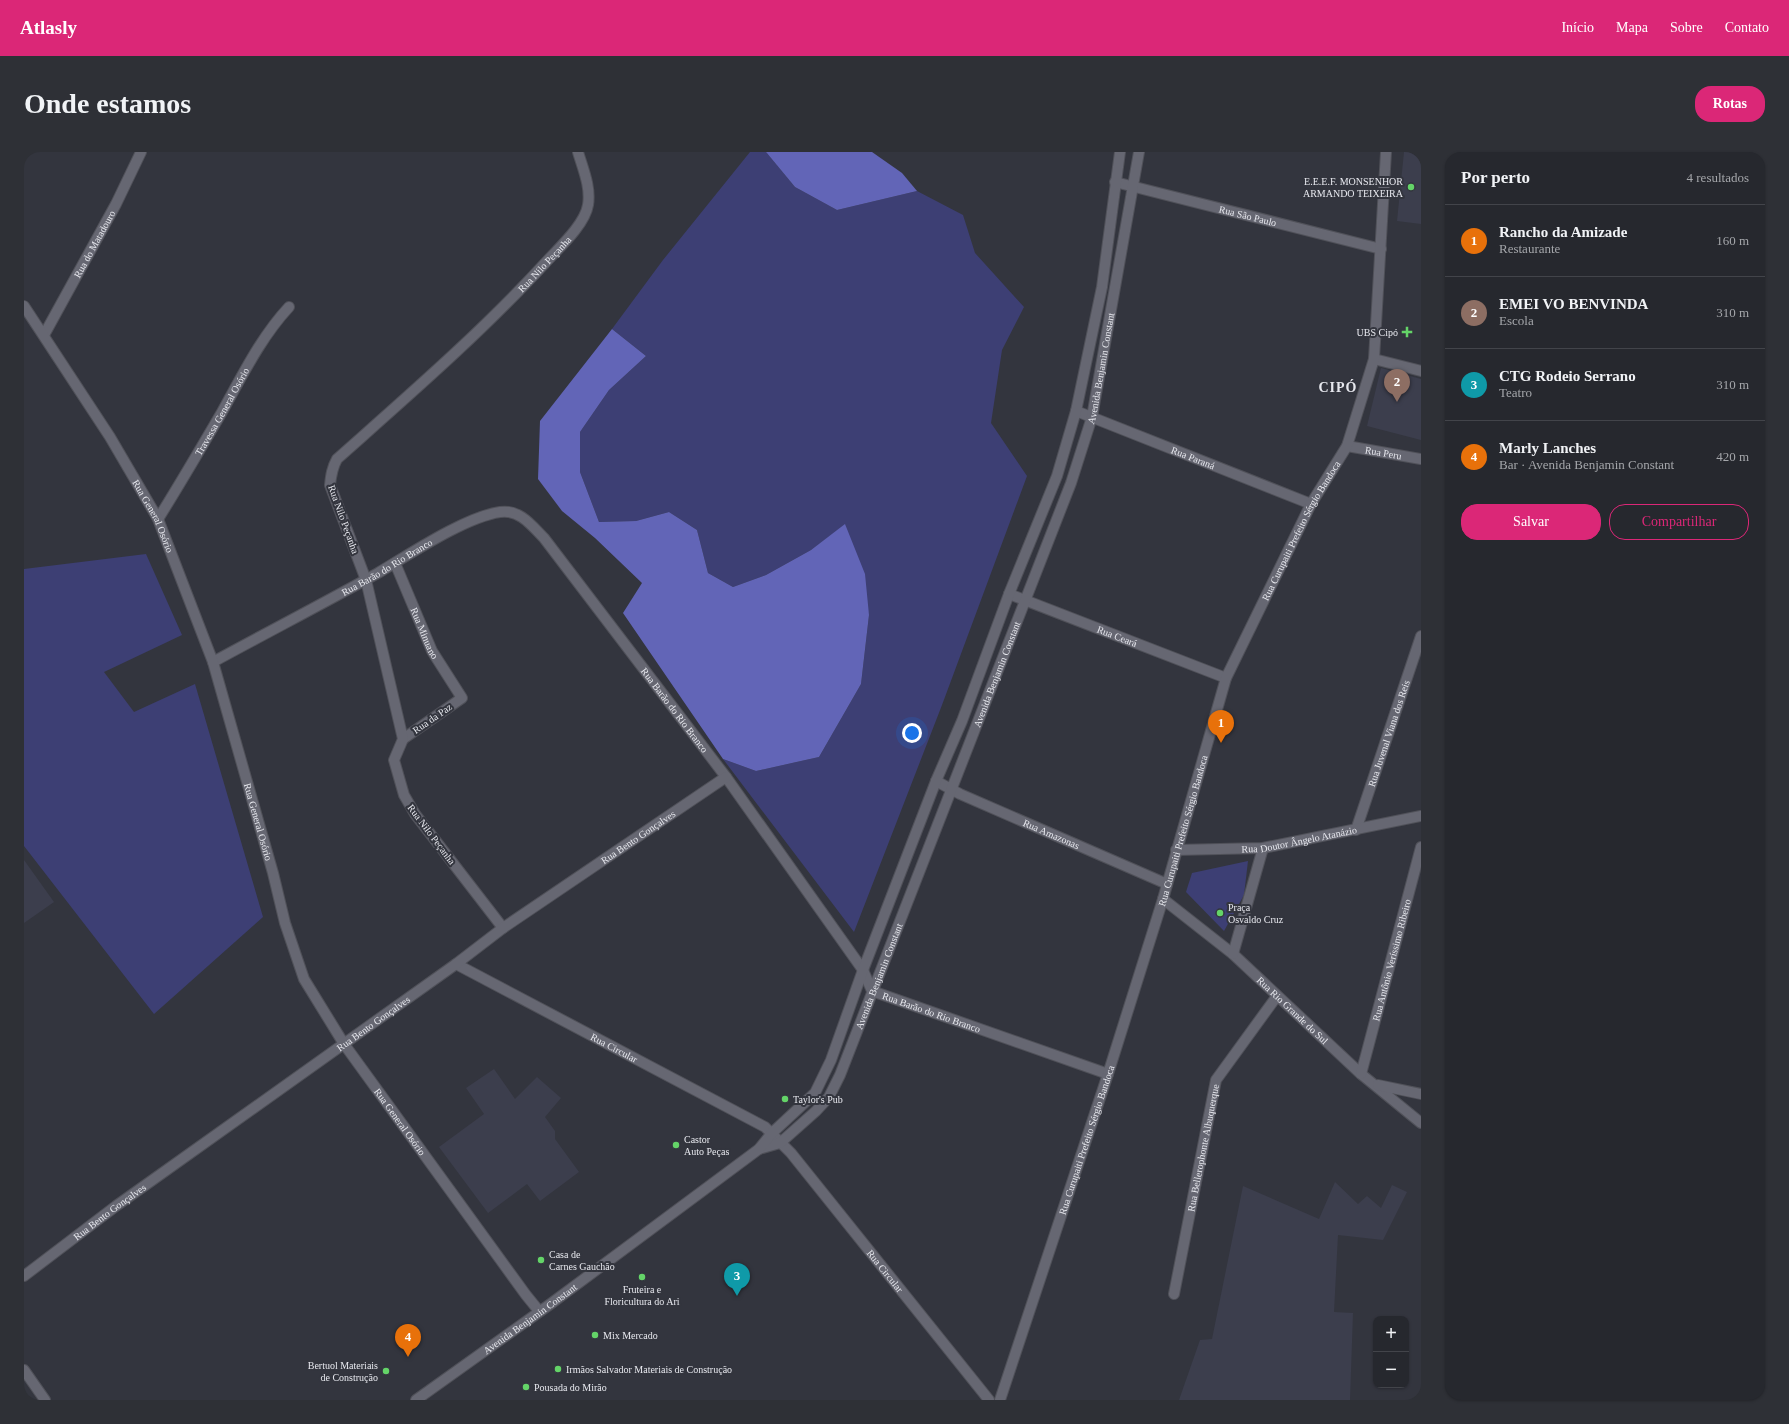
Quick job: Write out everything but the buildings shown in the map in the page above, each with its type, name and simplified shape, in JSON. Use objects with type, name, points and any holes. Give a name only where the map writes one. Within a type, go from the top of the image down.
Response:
[{"type":"street","name":"Rua do Matadouro","points":[[44,335],[116,204],[141,152]]},
{"type":"street","name":"Rua Nilo Peçanha","points":[[503,928],[415,814],[404,795],[394,760],[403,739],[366,580],[330,485],[332,469],[337,459],[447,361],[519,291],[581,222],[588,206],[589,190],[578,152]]},
{"type":"street","name":"Avenida Benjamin Constant","points":[[416,1400],[759,1149],[772,1133],[815,1093],[831,1060],[863,970],[936,781],[962,721],[1009,594],[1057,476],[1076,411],[1102,287],[1120,152]]},
{"type":"street","name":"Avenida Benjamin Constant","points":[[759,1149],[780,1143],[816,1111],[829,1097],[840,1075],[1071,483],[1092,417],[1140,152]]},
{"type":"street","name":"Rua Curupaiti Prefeito Sérgio Bandoca","points":[[1000,1400],[1108,1074],[1163,899],[1226,678],[1311,504],[1347,446],[1374,359],[1386,152]]},
{"type":"street","name":"Rua São Paulo","points":[[1115,182],[1381,249]]},
{"type":"street","name":"Rua General Osório","points":[[24,306],[110,437],[158,519],[213,662],[273,873],[285,923],[304,979],[344,1044],[539,1311]]},
{"type":"street","name":"Travessa General Osório","points":[[158,519],[200,451],[252,360],[278,319],[289,307]]},
{"type":"street","points":[[1374,359],[1421,371]]},
{"type":"street","name":"Rua Paraná","points":[[1076,411],[1103,420],[1311,504]]},
{"type":"street","name":"Rua Peru","points":[[1347,446],[1421,459]]},
{"type":"street","name":"Rua Barão do Rio Branco","points":[[213,662],[366,580],[459,527],[487,515],[501,511],[512,512],[524,517],[544,538],[726,777],[863,970],[872,991],[1108,1074]]},
{"type":"street","name":"Rua Minuano","points":[[395,563],[432,651],[462,698]]},
{"type":"street","name":"Rua Ceará","points":[[1009,594],[1226,678]]},
{"type":"street","name":"Rua Juvenal Viana dos Reis","points":[[1356,830],[1421,636]]},
{"type":"street","name":"Rua da Paz","points":[[403,739],[462,698]]},
{"type":"street","name":"Rua Bento Gonçalves","points":[[24,1276],[116,1206],[456,964],[503,928],[726,777]]},
{"type":"street","name":"Rua Amazonas","points":[[936,781],[951,790],[1167,884]]},
{"type":"street","name":"Rua Doutor Ângelo Atanázio","points":[[1176,850],[1263,848],[1421,816]]},
{"type":"street","name":"Rua Antônio Veríssimo Ribeiro","points":[[1362,1074],[1421,846]]},
{"type":"street","points":[[1234,954],[1263,848]]},
{"type":"street","name":"Rua Rio Grande do Sul","points":[[1163,899],[1234,954],[1277,996],[1362,1074],[1421,1123]]},
{"type":"street","name":"Rua Circular","points":[[456,964],[765,1127],[772,1133],[989,1400]]},
{"type":"street","name":"Rua Bellerophonte Albuquerque","points":[[1174,1294],[1216,1080],[1277,996]]},
{"type":"street","points":[[1377,1085],[1421,1094]]},
{"type":"street","points":[[24,1370],[45,1400]]},
{"type":"shaded area","points":[[750,152],[766,152],[795,187],[837,210],[917,191],[963,215],[975,253],[1024,307],[1002,350],[991,423],[1027,476],[942,705],[854,932],[723,759],[756,771],[819,757],[861,684],[869,615],[845,525],[811,550],[766,575],[733,587],[708,573],[697,530],[669,512],[636,521],[599,522],[580,472],[580,432],[609,390],[646,356],[612,329],[663,260]]},
{"type":"shaded area","points":[[766,152],[872,152],[902,173],[917,191],[837,210],[795,187]]},
{"type":"shaded area","name":"E.E.E.F. MONSENHOR ARMANDO TEIXEIRA","points":[[1404,152],[1421,152],[1421,224],[1397,221]]},
{"type":"shaded area","points":[[612,329],[646,356],[609,390],[580,432],[580,472],[599,522],[636,521],[669,512],[697,530],[708,573],[733,587],[766,575],[811,550],[845,524],[865,574],[869,615],[861,684],[819,757],[756,771],[723,759],[623,613],[642,583],[595,538],[562,511],[538,479],[540,421]]},
{"type":"shaded area","points":[[1381,368],[1421,379],[1421,440],[1367,426]]},
{"type":"shaded area","points":[[146,554],[182,635],[104,672],[134,712],[195,684],[263,917],[154,1014],[24,846],[24,569]]},
{"type":"shaded area","points":[[24,860],[54,902],[24,923]]},
{"type":"shaded area","name":"Praça Osvaldo Cruz","points":[[1248,861],[1244,895],[1224,931],[1186,892],[1192,873]]},
{"type":"shaded area","points":[[494,1069],[515,1099],[537,1077],[561,1098],[545,1117],[555,1131],[555,1139],[579,1172],[540,1201],[527,1184],[488,1213],[439,1147],[484,1114],[466,1088]]},
{"type":"shaded area","points":[[1335,1182],[1358,1204],[1367,1196],[1381,1208],[1392,1185],[1407,1192],[1383,1240],[1338,1235],[1334,1312],[1353,1313],[1350,1400],[1179,1400],[1200,1340],[1212,1339],[1243,1186],[1319,1219]]},
{"type":"place","name":"E.E.E.F. MONSENHOR ARMANDO TEIXEIRA","points":[[1411,187]]},
{"type":"place","name":"UBS Cipó","points":[[1407,332]]},
{"type":"place","name":"EMEI VO BENVINDA","points":[[1397,402]]},
{"type":"place","name":"Rancho da Amizade","points":[[1221,743]]},
{"type":"place","name":"Praça Osvaldo Cruz","points":[[1220,913]]},
{"type":"place","name":"Taylor's Pub","points":[[785,1099]]},
{"type":"place","name":"Castor Auto Peças","points":[[676,1145]]},
{"type":"place","name":"Casa de Carnes Gauchão","points":[[541,1260]]},
{"type":"place","name":"Fruteira e Floricultura do Ari","points":[[642,1277]]},
{"type":"place","name":"CTG Rodeio Serrano","points":[[737,1296]]},
{"type":"place","name":"Mix Mercado","points":[[595,1335]]},
{"type":"place","name":"Marly Lanches","points":[[408,1357]]},
{"type":"place","name":"Irmãos Salvador Materiais de Construção","points":[[558,1369]]},
{"type":"place","name":"Bertuol Materiais de Construção","points":[[386,1371]]},
{"type":"place","name":"Pousada do Mirão","points":[[526,1387]]},
{"type":"district","name":"CIPÓ","points":[[1338,387]]}]
